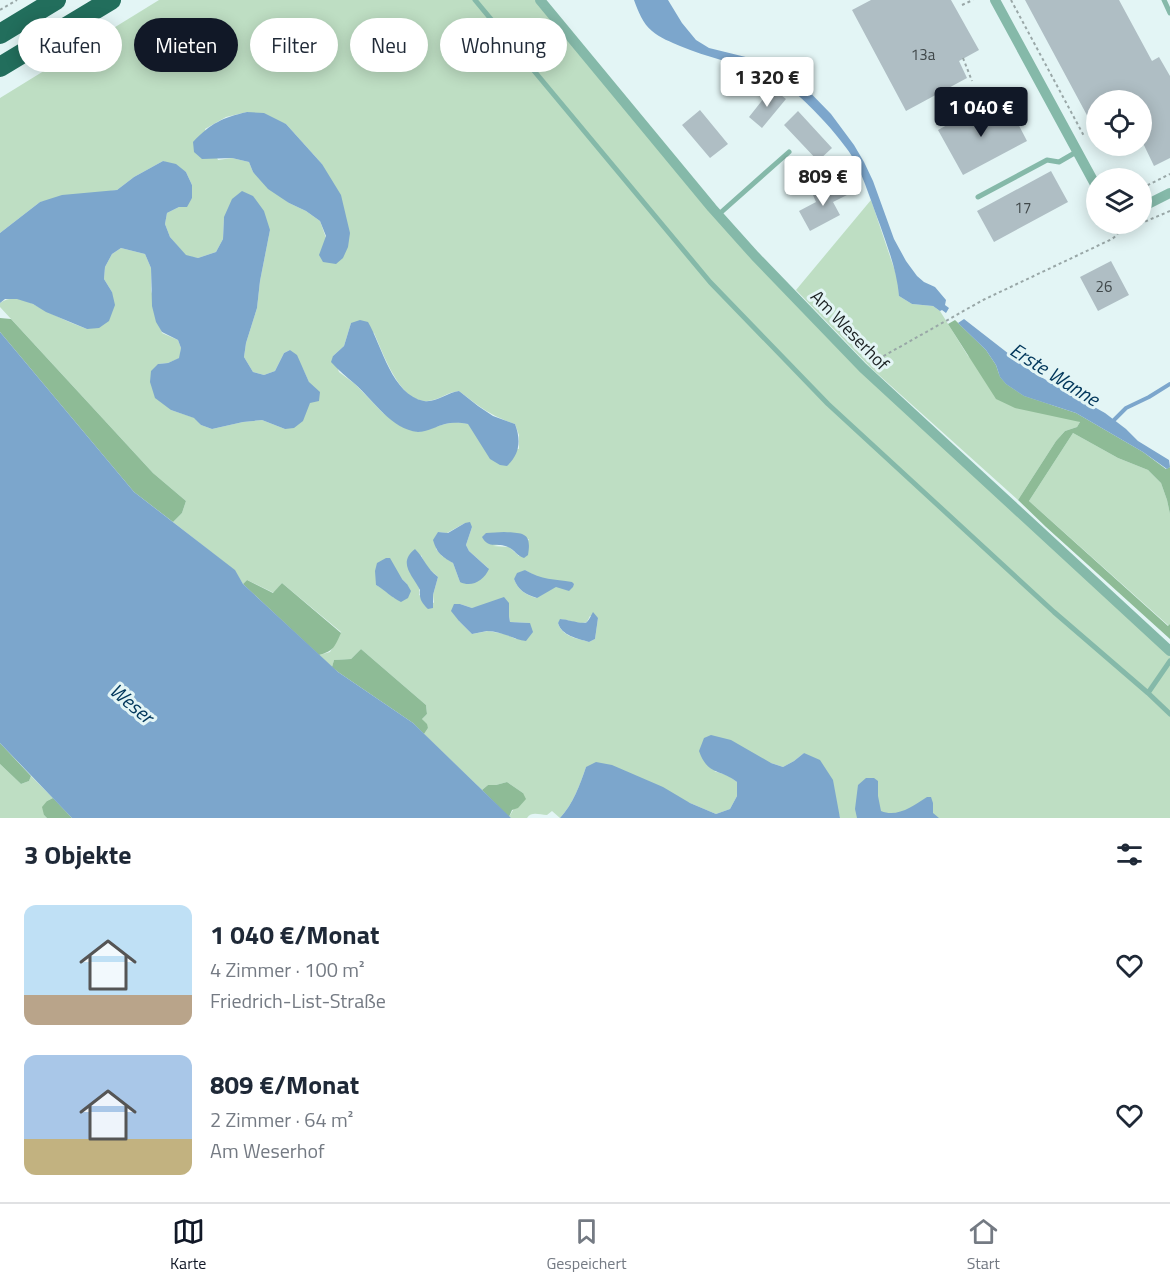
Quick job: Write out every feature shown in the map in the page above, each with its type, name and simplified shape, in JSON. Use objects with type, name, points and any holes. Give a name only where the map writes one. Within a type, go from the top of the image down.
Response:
[{"type":"highway","points":[[0,34],[56,0]]},
{"type":"highway","points":[[0,67],[111,0]]},
{"type":"street","name":"Am Weserhof","points":[[540,0],[718,215],[863,368],[1170,651]]},
{"type":"street","points":[[995,0],[1087,168]]},
{"type":"street","points":[[1152,202],[1170,193]]},
{"type":"lane","points":[[475,0],[710,282],[828,404],[1037,597],[1170,714]]},
{"type":"lane","points":[[1164,0],[1170,14]]},
{"type":"lane","points":[[978,197],[1047,160],[1059,162],[1078,151]]},
{"type":"lane","points":[[718,215],[789,152]]},
{"type":"lane","points":[[1148,693],[1170,661]]},
{"type":"path","points":[[0,10],[17,0]]},
{"type":"path","points":[[962,5],[973,0]]},
{"type":"path","points":[[1011,0],[1084,136]]},
{"type":"path","points":[[963,58],[966,73],[972,81]]},
{"type":"path","points":[[1152,183],[1170,174]]},
{"type":"path","points":[[1152,219],[1170,211]]},
{"type":"path","points":[[863,368],[983,300],[1112,239],[1117,234]]},
{"type":"green space","points":[[159,0],[536,0],[551,18],[440,18],[440,72],[567,72],[567,37],[747,252],[1170,656],[1170,818],[840,818],[804,753],[783,767],[771,763],[714,771],[729,776],[737,782],[737,796],[730,809],[716,814],[586,767],[579,787],[560,818],[552,811],[547,815],[533,814],[527,818],[509,817],[523,793],[507,782],[488,785],[482,790],[424,734],[428,728],[422,719],[427,714],[426,705],[361,649],[351,659],[334,660],[332,667],[319,655],[330,652],[341,632],[282,583],[274,593],[247,580],[243,584],[234,570],[173,522],[182,513],[186,501],[153,473],[0,307],[0,303],[6,300],[19,299],[87,329],[112,292],[104,279],[105,267],[112,254],[121,248],[145,254],[151,268],[151,290],[162,333],[178,340],[181,348],[180,358],[158,364],[171,410],[195,418],[201,425],[212,429],[262,420],[285,429],[309,382],[303,369],[290,350],[284,353],[275,371],[264,375],[253,372],[244,357],[257,308],[270,230],[224,217],[223,239],[216,252],[198,258],[186,256],[170,237],[165,224],[167,213],[192,198],[192,185],[186,172],[163,161],[134,177],[117,190],[40,202],[0,233],[0,98],[42,72],[122,72],[122,23]],"holes":[[[247,112],[286,124],[322,164],[335,263],[320,221],[289,203],[253,172],[249,162],[232,158],[218,160],[205,129],[226,117]],[[351,323],[374,333],[394,376],[409,394],[418,400],[428,401],[459,391],[491,414],[515,424],[519,435],[519,449],[480,440],[469,424],[455,422],[419,432],[401,426],[383,413],[355,384],[339,372],[333,356],[344,346]],[[465,523],[472,527],[466,545],[469,551],[488,568],[460,582],[453,563],[436,549],[438,532],[447,533]],[[529,539],[519,556],[509,547],[493,546]],[[421,555],[426,566],[438,577],[433,595],[434,603],[419,595],[416,580],[410,573]],[[525,570],[570,591],[556,586],[536,598],[522,591],[514,579]],[[402,579],[407,584],[394,598],[376,585]],[[509,603],[510,622],[530,623],[516,639],[488,631],[472,634],[459,621],[460,604],[472,608]],[[590,616],[598,618],[595,639],[589,642],[570,636],[560,628],[558,623],[561,619],[587,622]]]},
{"type":"green space","points":[[871,200],[898,280],[899,296],[912,304],[933,306],[940,311],[968,356],[1080,422],[1077,427],[1065,431],[1056,441],[1018,500],[871,368],[796,290]]},
{"type":"green space","points":[[0,318],[11,319],[153,473],[186,501],[182,513],[173,522],[134,492],[0,332]]},
{"type":"green space","points":[[955,320],[986,350],[1006,384],[1024,396],[1076,413],[1143,452],[1166,469],[1170,467],[1170,514],[1161,483],[1148,470],[1118,458],[1073,433],[1029,501],[1168,626],[1170,624],[1170,639],[1018,500],[1056,441],[1065,431],[1077,427],[1080,422],[1015,408],[996,399],[948,324]]},
{"type":"green space","points":[[1073,433],[1118,458],[1148,470],[1161,483],[1170,514],[1169,626],[1029,501]]},
{"type":"green space","points":[[247,580],[273,593],[282,583],[341,633],[333,647],[328,652],[319,655],[243,584]]},
{"type":"green space","points":[[361,649],[426,705],[427,714],[422,719],[428,728],[424,734],[413,723],[332,667],[334,660],[351,659]]},
{"type":"green space","points":[[0,743],[31,776],[29,781],[21,784],[0,764]]},
{"type":"green space","points":[[0,764],[21,784],[29,781],[31,776],[53,798],[47,801],[44,815],[47,818],[0,818]]},
{"type":"green space","points":[[507,782],[523,793],[526,799],[518,808],[512,810],[509,817],[482,790],[488,785]]},
{"type":"green space","points":[[53,798],[72,818],[47,818],[44,815],[42,807]]},
{"type":"water","points":[[634,0],[668,0],[696,40],[709,48],[778,65],[792,74],[831,114],[854,145],[873,181],[894,239],[906,261],[917,276],[935,287],[946,300],[945,305],[949,308],[946,313],[933,306],[912,304],[899,296],[889,251],[855,161],[808,104],[776,79],[692,51],[658,36],[646,25]]},
{"type":"water","points":[[247,112],[264,113],[286,124],[322,164],[341,195],[350,233],[348,247],[343,258],[336,264],[323,262],[319,255],[326,236],[320,221],[268,189],[253,172],[249,162],[232,158],[202,159],[194,152],[193,142],[211,126],[224,119]]},
{"type":"water","points":[[163,161],[176,164],[186,172],[192,185],[192,198],[187,207],[179,207],[167,213],[165,224],[170,237],[186,255],[198,258],[216,252],[223,239],[224,217],[232,199],[242,191],[253,196],[264,211],[270,230],[257,308],[244,357],[253,372],[264,375],[275,371],[284,353],[290,350],[297,355],[309,382],[320,392],[319,401],[310,403],[303,421],[294,428],[285,429],[262,420],[212,429],[201,425],[194,418],[171,410],[155,398],[150,382],[151,371],[158,364],[179,358],[181,348],[178,340],[162,332],[156,322],[152,306],[151,268],[145,254],[121,248],[112,254],[105,267],[104,279],[112,292],[115,305],[109,321],[99,328],[87,329],[17,299],[5,299],[0,303],[0,233],[40,202],[62,195],[117,190],[134,177]]},
{"type":"water","points":[[964,319],[1032,372],[1105,413],[1138,441],[1169,460],[1170,467],[1167,469],[1143,452],[1076,413],[1024,396],[1006,384],[986,350],[958,323]]},
{"type":"water","points":[[360,320],[368,322],[396,380],[413,397],[428,401],[459,391],[493,416],[515,424],[518,436],[517,452],[507,466],[490,459],[468,424],[448,423],[418,432],[399,426],[337,368],[331,362],[333,356],[344,346],[351,323]]},
{"type":"water","name":"Weser","points":[[0,332],[134,492],[235,570],[243,584],[338,672],[413,723],[511,818],[72,818],[0,743]]},
{"type":"water","points":[[470,522],[472,527],[466,545],[469,551],[489,569],[481,580],[464,584],[460,582],[453,563],[440,554],[433,540],[438,532],[448,533]]},
{"type":"water","points":[[504,532],[525,535],[529,542],[528,555],[524,558],[508,547],[491,545],[482,537],[486,533]]},
{"type":"water","points":[[415,549],[438,577],[433,595],[433,608],[428,609],[423,603],[420,590],[408,570],[407,559]]},
{"type":"water","points":[[390,558],[411,591],[408,598],[401,602],[376,585],[377,563]]},
{"type":"water","points":[[525,570],[574,584],[569,591],[556,587],[537,598],[522,591],[514,579],[517,573]]},
{"type":"water","points":[[504,597],[509,603],[510,622],[530,623],[533,632],[526,641],[492,631],[472,634],[451,611],[454,604],[472,608]]},
{"type":"water","points":[[593,612],[598,618],[595,639],[589,642],[566,634],[558,623],[560,619],[585,623]]},
{"type":"water","points":[[711,735],[731,740],[771,763],[783,767],[804,753],[820,760],[833,780],[840,818],[560,818],[579,787],[586,767],[596,762],[612,765],[663,787],[690,803],[716,814],[730,809],[737,796],[737,782],[710,768],[702,759],[699,751],[704,738]]},
{"type":"water","points":[[866,778],[874,778],[878,781],[881,811],[899,812],[931,797],[933,813],[939,818],[857,818],[855,809],[858,785]]},
{"type":"building","points":[[871,0],[951,0],[979,50],[959,61],[967,78],[906,111],[852,10]]},
{"type":"building","points":[[1025,0],[1119,0],[1152,61],[1159,57],[1170,76],[1170,158],[1154,166],[1149,156],[1152,156],[1152,90],[1086,90],[1086,113]]},
{"type":"building","points":[[772,88],[786,99],[762,128],[749,117]]},
{"type":"building","points":[[987,103],[998,123],[1013,114],[1027,141],[963,175],[938,130]]},
{"type":"building","points":[[700,110],[728,144],[710,158],[682,125]]},
{"type":"building","points":[[798,111],[832,148],[818,161],[784,125]]},
{"type":"building","points":[[1051,171],[1068,202],[994,242],[977,211]]},
{"type":"building","points":[[840,181],[847,195],[833,202],[840,215],[810,231],[799,211],[816,202],[813,195]]},
{"type":"building","points":[[1111,261],[1129,295],[1098,311],[1080,277]]},
{"type":"waterway","name":"Erste Wanne","points":[[1111,423],[1126,408],[1170,384]]}]
